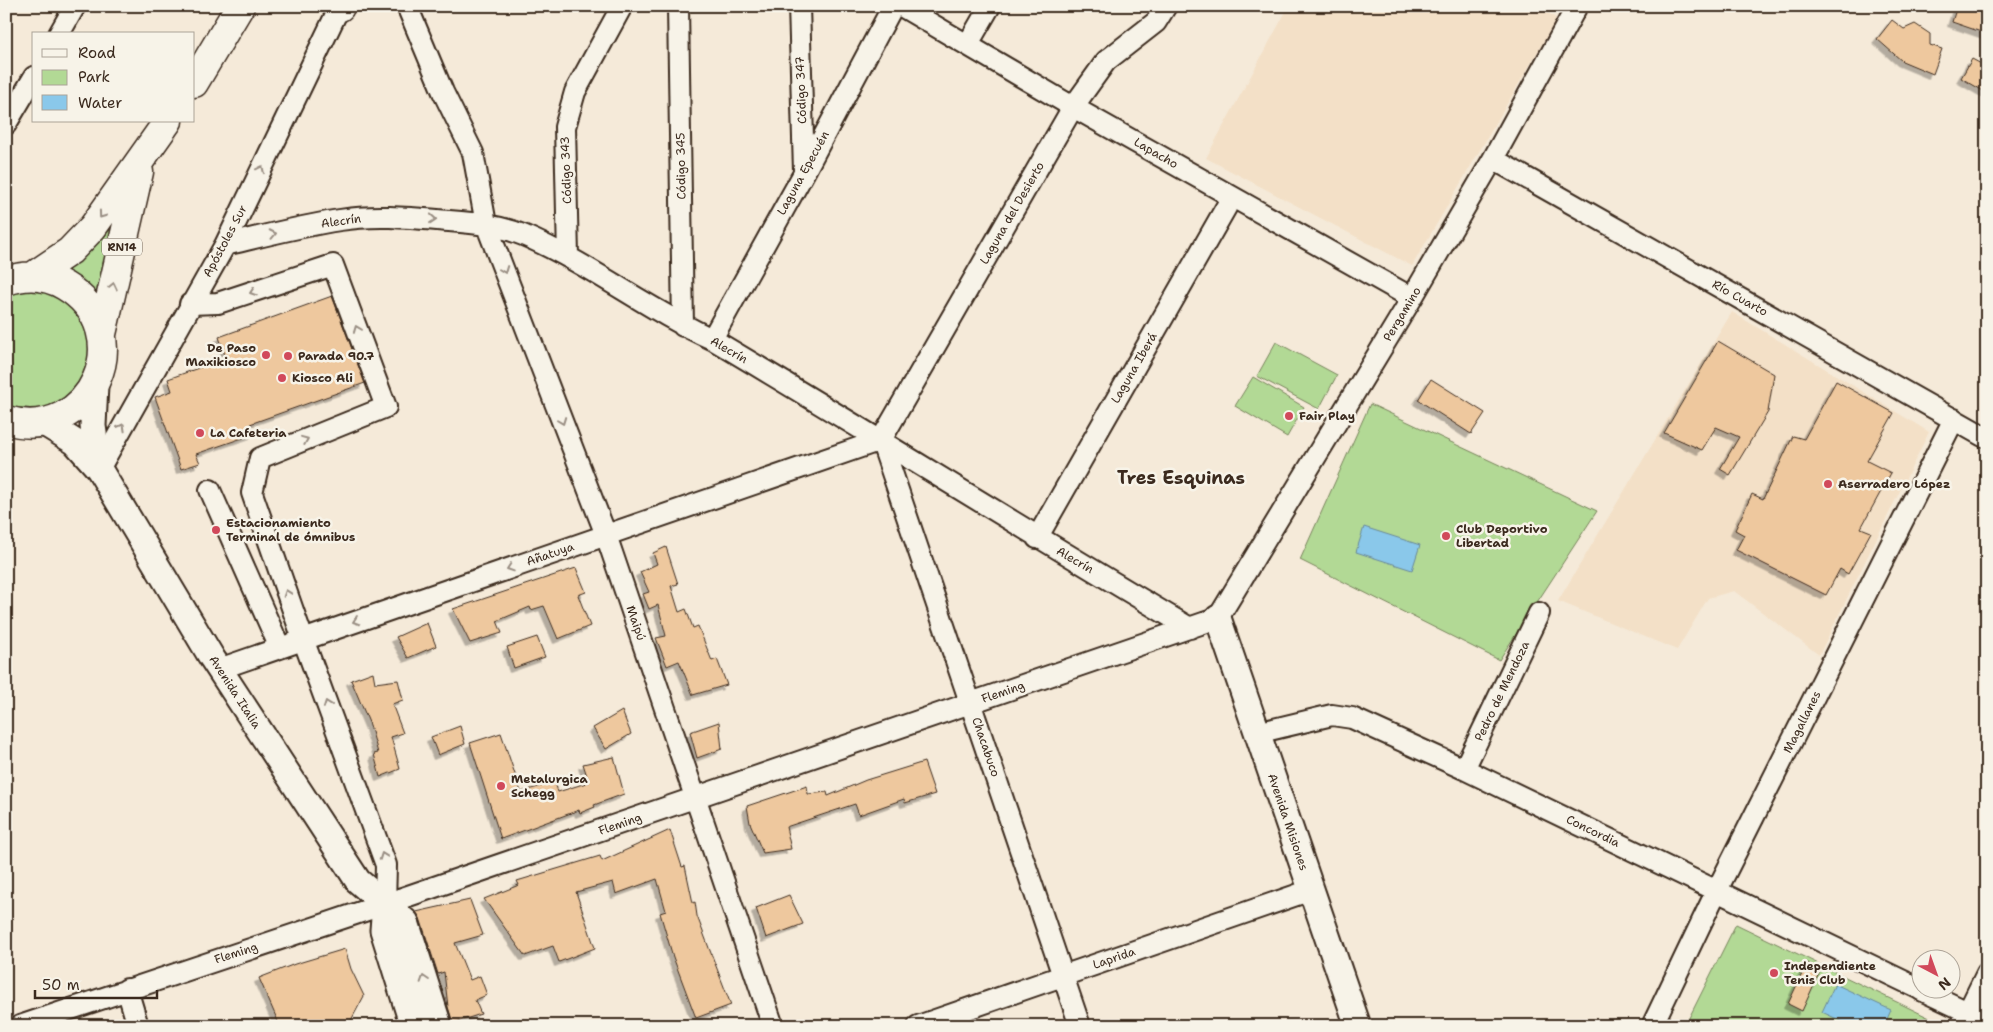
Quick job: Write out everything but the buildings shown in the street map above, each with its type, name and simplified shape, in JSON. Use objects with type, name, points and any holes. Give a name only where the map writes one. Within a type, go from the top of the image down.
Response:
[{"type":"highway","points":[[195,81],[240,6]]},
{"type":"highway","name":"RN14","points":[[33,276],[70,251],[93,227],[167,122]]},
{"type":"highway","name":"RN14","points":[[102,334],[141,161]]},
{"type":"highway","name":"RN14","points":[[6,281],[33,276],[56,281],[77,293],[93,311],[102,334],[104,351],[95,385],[82,402],[64,415],[19,424]]},
{"type":"main road","name":"Avenida Italia","points":[[95,385],[93,426],[99,469]]},
{"type":"main road","name":"Avenida Italia","points":[[19,424],[74,442],[99,469],[219,669],[358,881],[406,922],[439,1026]]},
{"type":"main road","name":"Avenida Misiones","points":[[1218,618],[1358,1026]]},
{"type":"main road","points":[[385,904],[383,930],[413,1026]]},
{"type":"street","points":[[60,32],[75,6]]},
{"type":"street","name":"Apóstoles Sur","points":[[99,469],[190,304],[225,245],[340,6]]},
{"type":"street","name":"Maipú","points":[[407,6],[443,92],[473,153],[486,224],[606,535],[773,1026]]},
{"type":"street","name":"Código 343","points":[[568,257],[564,127],[575,92],[622,6]]},
{"type":"street","name":"Código 345","points":[[678,6],[683,326]]},
{"type":"street","name":"Código 347","points":[[799,6],[804,173]]},
{"type":"street","name":"Laguna Epecuén","points":[[712,339],[804,173],[893,6]]},
{"type":"street","name":"Lapacho","points":[[901,6],[1073,107],[1412,298]]},
{"type":"street","points":[[968,44],[990,6]]},
{"type":"street","name":"Laguna del Desierto","points":[[881,440],[1073,107],[1106,61],[1156,22],[1166,6]]},
{"type":"street","name":"Pergamino","points":[[1218,618],[1412,298],[1493,159],[1577,6]]},
{"type":"street","points":[[6,124],[32,80]]},
{"type":"street","name":"Río Cuarto","points":[[1493,159],[1985,437]]},
{"type":"street","name":"Laguna Iberá","points":[[1037,538],[1232,197]]},
{"type":"street","name":"Alecrín","points":[[225,245],[358,218],[412,217],[486,224],[522,235],[568,257],[683,326],[712,339],[881,440],[1037,538],[1190,628]]},
{"type":"street","points":[[190,304],[218,303],[333,265],[386,408],[260,458],[252,493],[386,865],[385,904]]},
{"type":"street","name":"Magallanes","points":[[1652,1026],[1717,891],[1954,419]]},
{"type":"street","name":"Añatuya","points":[[219,669],[881,440]]},
{"type":"street","name":"Chacabuco","points":[[881,440],[1080,1026]]},
{"type":"street","points":[[210,490],[280,648]]},
{"type":"street","name":"Pedro de Mendoza","points":[[1464,769],[1540,613]]},
{"type":"street","name":"Fleming","points":[[20,1026],[385,904],[1218,618]]},
{"type":"street","name":"Concordia","points":[[1257,732],[1332,715],[1352,718],[1464,769],[1910,984]]},
{"type":"street","name":"Laprida","points":[[918,1026],[1311,890]]},
{"type":"street","points":[[1964,1019],[1987,973]]},
{"type":"street","points":[[126,989],[138,1026]]},
{"type":"street","name":"Concordia","points":[[1937,1000],[1964,1019],[1987,1021]]},
{"type":"shaded area","points":[[1289,6],[1538,6],[1557,19],[1412,266],[1206,158]]},
{"type":"shaded area","points":[[1732,312],[1929,432],[1819,655],[1734,591],[1708,598],[1677,650],[1558,601]]},
{"type":"green space","points":[[127,195],[102,306],[84,284],[73,276],[59,270],[98,242],[113,222]]},
{"type":"green space","points":[[18,287],[56,292],[84,319],[91,356],[86,375],[75,391],[57,404],[37,410],[16,409],[6,405],[6,292]]},
{"type":"green space","points":[[1276,342],[1337,375],[1319,409],[1257,376]]},
{"type":"green space","points":[[1253,377],[1304,407],[1287,437],[1235,406]]},
{"type":"green space","name":"Club Deportivo Libertad","points":[[1370,404],[1597,511],[1499,660],[1300,560]]},
{"type":"green space","name":"Independiente Tenis Club","points":[[1736,924],[1938,1022],[1936,1026],[1685,1026]]},
{"type":"water","points":[[1364,527],[1420,545],[1412,570],[1356,552]]},
{"type":"water","points":[[1835,984],[1891,1010],[1884,1026],[1852,1026],[1822,1012]]},
{"type":"place","name":"De Paso Maxikiosco","points":[[266,355]]},
{"type":"place","name":"Parada 90.7","points":[[288,356]]},
{"type":"place","name":"Kiosco Ali","points":[[282,378]]},
{"type":"place","name":"Fair Play","points":[[1289,416]]},
{"type":"place","name":"La Cafeteria","points":[[200,433]]},
{"type":"place","name":"Aserradero López","points":[[1828,484]]},
{"type":"place","name":"Estacionamiento Terminal de ómnibus","points":[[216,530]]},
{"type":"place","name":"Club Deportivo Libertad","points":[[1446,536]]},
{"type":"place","name":"Metalurgica Schegg","points":[[501,786]]},
{"type":"place","name":"Independiente Tenis Club","points":[[1774,973]]},
{"type":"district","name":"Tres Esquinas","points":[[1181,478]]}]
